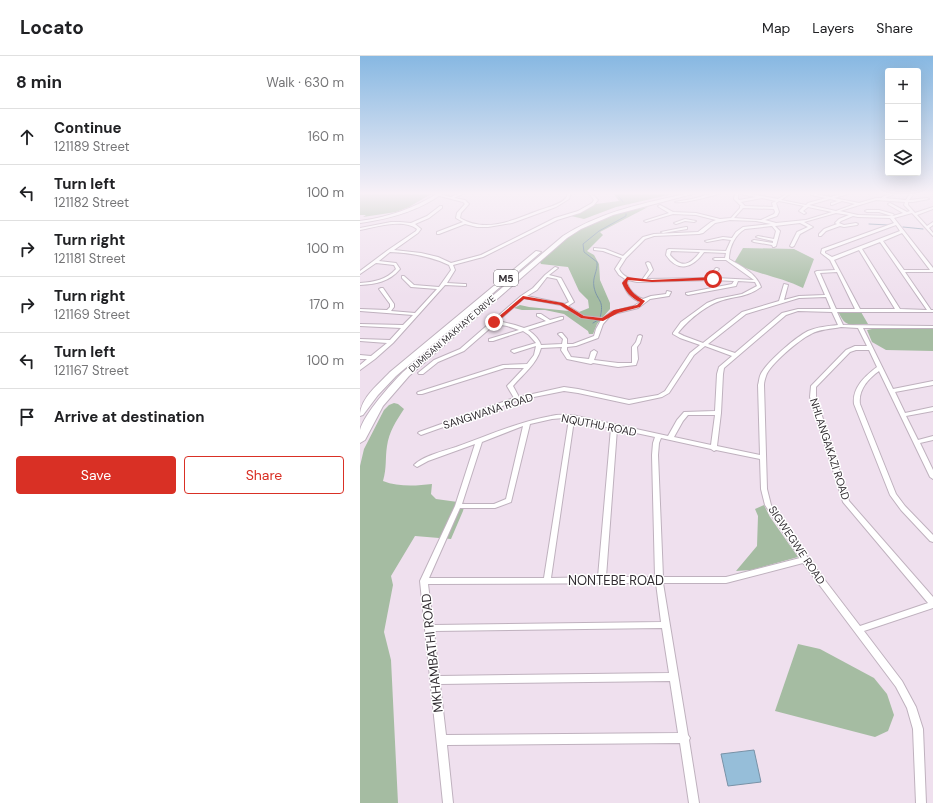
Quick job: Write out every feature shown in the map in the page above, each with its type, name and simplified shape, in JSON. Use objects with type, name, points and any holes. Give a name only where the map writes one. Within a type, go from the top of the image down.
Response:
[{"type":"main road","name":"DUMISANI MAKHAYE DRIVE","points":[[360,413],[375,393],[393,374],[560,233],[569,228]]},
{"type":"main road","name":"DUMISANI MAKHAYE DRIVE","points":[[360,440],[373,413],[398,382],[565,237],[579,228]]},
{"type":"street","points":[[360,230],[370,228]]},
{"type":"street","points":[[360,273],[418,231],[419,228]]},
{"type":"street","points":[[438,233],[451,228]]},
{"type":"street","points":[[389,251],[416,252],[452,264],[482,256],[538,228]]},
{"type":"street","points":[[686,228],[660,233],[641,239],[623,257],[619,264],[619,274],[627,279],[643,281],[714,279],[736,281],[756,279]]},
{"type":"street","points":[[654,235],[699,233],[707,228]]},
{"type":"street","points":[[726,260],[727,252],[734,239],[740,230],[745,228]]},
{"type":"street","points":[[774,243],[778,231],[776,228]]},
{"type":"street","points":[[792,246],[798,233],[809,228]]},
{"type":"street","points":[[820,235],[825,230],[831,228]]},
{"type":"street","points":[[858,310],[832,259],[823,253],[823,250],[885,228]]},
{"type":"street","points":[[899,228],[933,271]]},
{"type":"street","points":[[832,259],[902,232]]},
{"type":"street","points":[[758,236],[774,243]]},
{"type":"street","points":[[707,241],[723,238],[734,239]]},
{"type":"street","points":[[881,240],[932,311]]},
{"type":"street","points":[[754,241],[774,243]]},
{"type":"street","points":[[860,248],[898,310]]},
{"type":"street","points":[[595,249],[604,250],[623,257]]},
{"type":"street","points":[[703,251],[692,264],[672,260],[669,256],[669,250],[703,251],[727,252]]},
{"type":"street","points":[[715,259],[726,260],[756,279],[759,286],[756,289],[738,297],[713,302],[683,323],[675,332],[678,336],[735,355]]},
{"type":"street","points":[[360,284],[380,282],[388,279],[398,269],[397,266],[392,264],[376,262]]},
{"type":"street","points":[[643,281],[651,270],[648,263]]},
{"type":"street","points":[[360,368],[391,342],[444,284],[453,273],[452,264]]},
{"type":"street","points":[[421,374],[436,361],[462,350],[523,297],[537,288],[546,276],[556,268]]},
{"type":"street","points":[[714,279],[713,274],[717,269]]},
{"type":"street","points":[[837,271],[817,272],[840,326]]},
{"type":"street","points":[[903,271],[933,271]]},
{"type":"street","points":[[680,273],[681,281]]},
{"type":"street","points":[[546,276],[559,278],[572,302],[566,305]]},
{"type":"street","points":[[403,277],[413,286],[440,288]]},
{"type":"street","points":[[627,279],[625,283],[627,290],[635,298],[643,301]]},
{"type":"street","points":[[688,294],[734,285],[736,281]]},
{"type":"street","points":[[444,284],[464,285]]},
{"type":"street","points":[[781,302],[786,285]]},
{"type":"street","points":[[381,289],[392,304],[392,307],[388,312]]},
{"type":"street","points":[[523,297],[566,305],[583,317],[603,319],[616,312],[639,306],[643,301],[651,297],[668,294],[669,292]]},
{"type":"street","name":"SANGWANA ROAD","points":[[421,433],[517,399],[566,389],[629,402],[660,396],[667,392],[690,356],[703,344],[744,313],[799,297],[826,296]]},
{"type":"street","points":[[360,310],[417,314]]},
{"type":"street","points":[[714,449],[721,370],[735,355],[787,312],[798,310],[932,311]]},
{"type":"street","points":[[539,315],[549,321]]},
{"type":"street","points":[[491,340],[560,318]]},
{"type":"street","points":[[514,351],[540,346],[565,346],[579,344],[596,337],[603,319]]},
{"type":"street","points":[[494,322],[513,325],[524,330],[540,346]]},
{"type":"street","points":[[360,325],[405,327]]},
{"type":"street","name":"SIGWEGWE ROAD","points":[[921,803],[918,729],[911,707],[899,684],[805,560],[768,505],[764,489],[761,385],[765,371],[779,356],[804,334],[815,330],[840,326],[933,327]]},
{"type":"street","points":[[860,326],[932,474]]},
{"type":"street","points":[[560,334],[565,339],[564,350],[569,358],[618,365],[632,365],[634,363],[634,349],[640,336]]},
{"type":"street","points":[[360,340],[391,342]]},
{"type":"street","points":[[517,399],[510,386],[528,366],[540,346]]},
{"type":"street","name":"NHLANGAKAZI ROAD","points":[[871,348],[852,349],[848,351],[813,386],[812,397],[846,502],[933,604]]},
{"type":"street","points":[[591,362],[594,352]]},
{"type":"street","points":[[360,357],[373,358]]},
{"type":"street","points":[[420,393],[505,366],[528,366]]},
{"type":"street","points":[[880,368],[874,371],[858,392],[856,397],[857,404],[893,495],[902,508],[933,539]]},
{"type":"street","points":[[891,391],[933,382]]},
{"type":"street","points":[[903,415],[933,409]]},
{"type":"street","points":[[670,439],[684,414],[692,412],[718,413]]},
{"type":"street","name":"NQUTHU ROAD","points":[[417,465],[426,460],[479,440],[527,423],[552,417],[572,417],[714,449],[763,458]]},
{"type":"street","points":[[547,581],[572,417]]},
{"type":"street","points":[[458,506],[495,506],[509,500],[527,423]]},
{"type":"street","points":[[602,580],[614,426]]},
{"type":"street","points":[[659,436],[656,443],[655,455],[659,580],[673,677],[685,738],[694,803]]},
{"type":"street","points":[[916,442],[933,438]]},
{"type":"street","name":"MKHAMBATHI ROAD","points":[[448,803],[424,581],[458,506],[479,440]]},
{"type":"street","name":"NONTEBE ROAD","points":[[424,581],[731,580],[805,560]]},
{"type":"street","points":[[858,630],[933,604]]},
{"type":"street","points":[[430,628],[665,625]]},
{"type":"street","points":[[434,680],[673,677]]},
{"type":"street","points":[[441,740],[685,738]]},
{"type":"green space","points":[[608,228],[600,232],[603,235],[587,251],[594,255],[599,264],[600,280],[610,303],[610,309],[597,324],[593,334],[589,334],[588,331],[564,314],[545,310],[522,310],[514,308],[520,305],[579,312],[589,308],[588,300],[579,291],[568,267],[541,264],[540,262],[564,240],[581,229]]},
{"type":"green space","points":[[743,248],[794,249],[814,259],[803,288],[734,263]]},
{"type":"green space","points":[[838,311],[861,312],[868,324],[853,325],[846,323]]},
{"type":"green space","points":[[933,329],[933,351],[886,350],[872,342],[867,330]]},
{"type":"green space","points":[[394,403],[398,404],[404,409],[389,436],[383,481],[407,486],[432,484],[431,494],[436,499],[465,503],[451,539],[415,536],[391,576],[393,585],[384,632],[391,660],[398,803],[360,803],[360,466],[364,449],[384,410],[389,405]]},
{"type":"green space","points":[[764,505],[770,517],[798,557],[751,570],[736,571],[757,546],[758,516],[755,509]]},
{"type":"green space","points":[[798,644],[820,649],[874,678],[887,694],[894,715],[888,731],[875,737],[775,711]]},
{"type":"water","points":[[754,750],[761,782],[728,786],[721,754]]},
{"type":"waterway","points":[[600,318],[602,307],[594,287],[597,262],[584,252],[583,244],[605,228]]},
{"type":"waterway","points":[[912,228],[923,229]]},
{"type":"waterway","points":[[593,323],[598,320]]},
{"type":"route","points":[[494,322],[523,297],[566,305],[583,317],[603,319],[616,312],[639,306],[643,301],[635,298],[627,290],[625,283],[627,279],[679,281],[713,279]]}]
